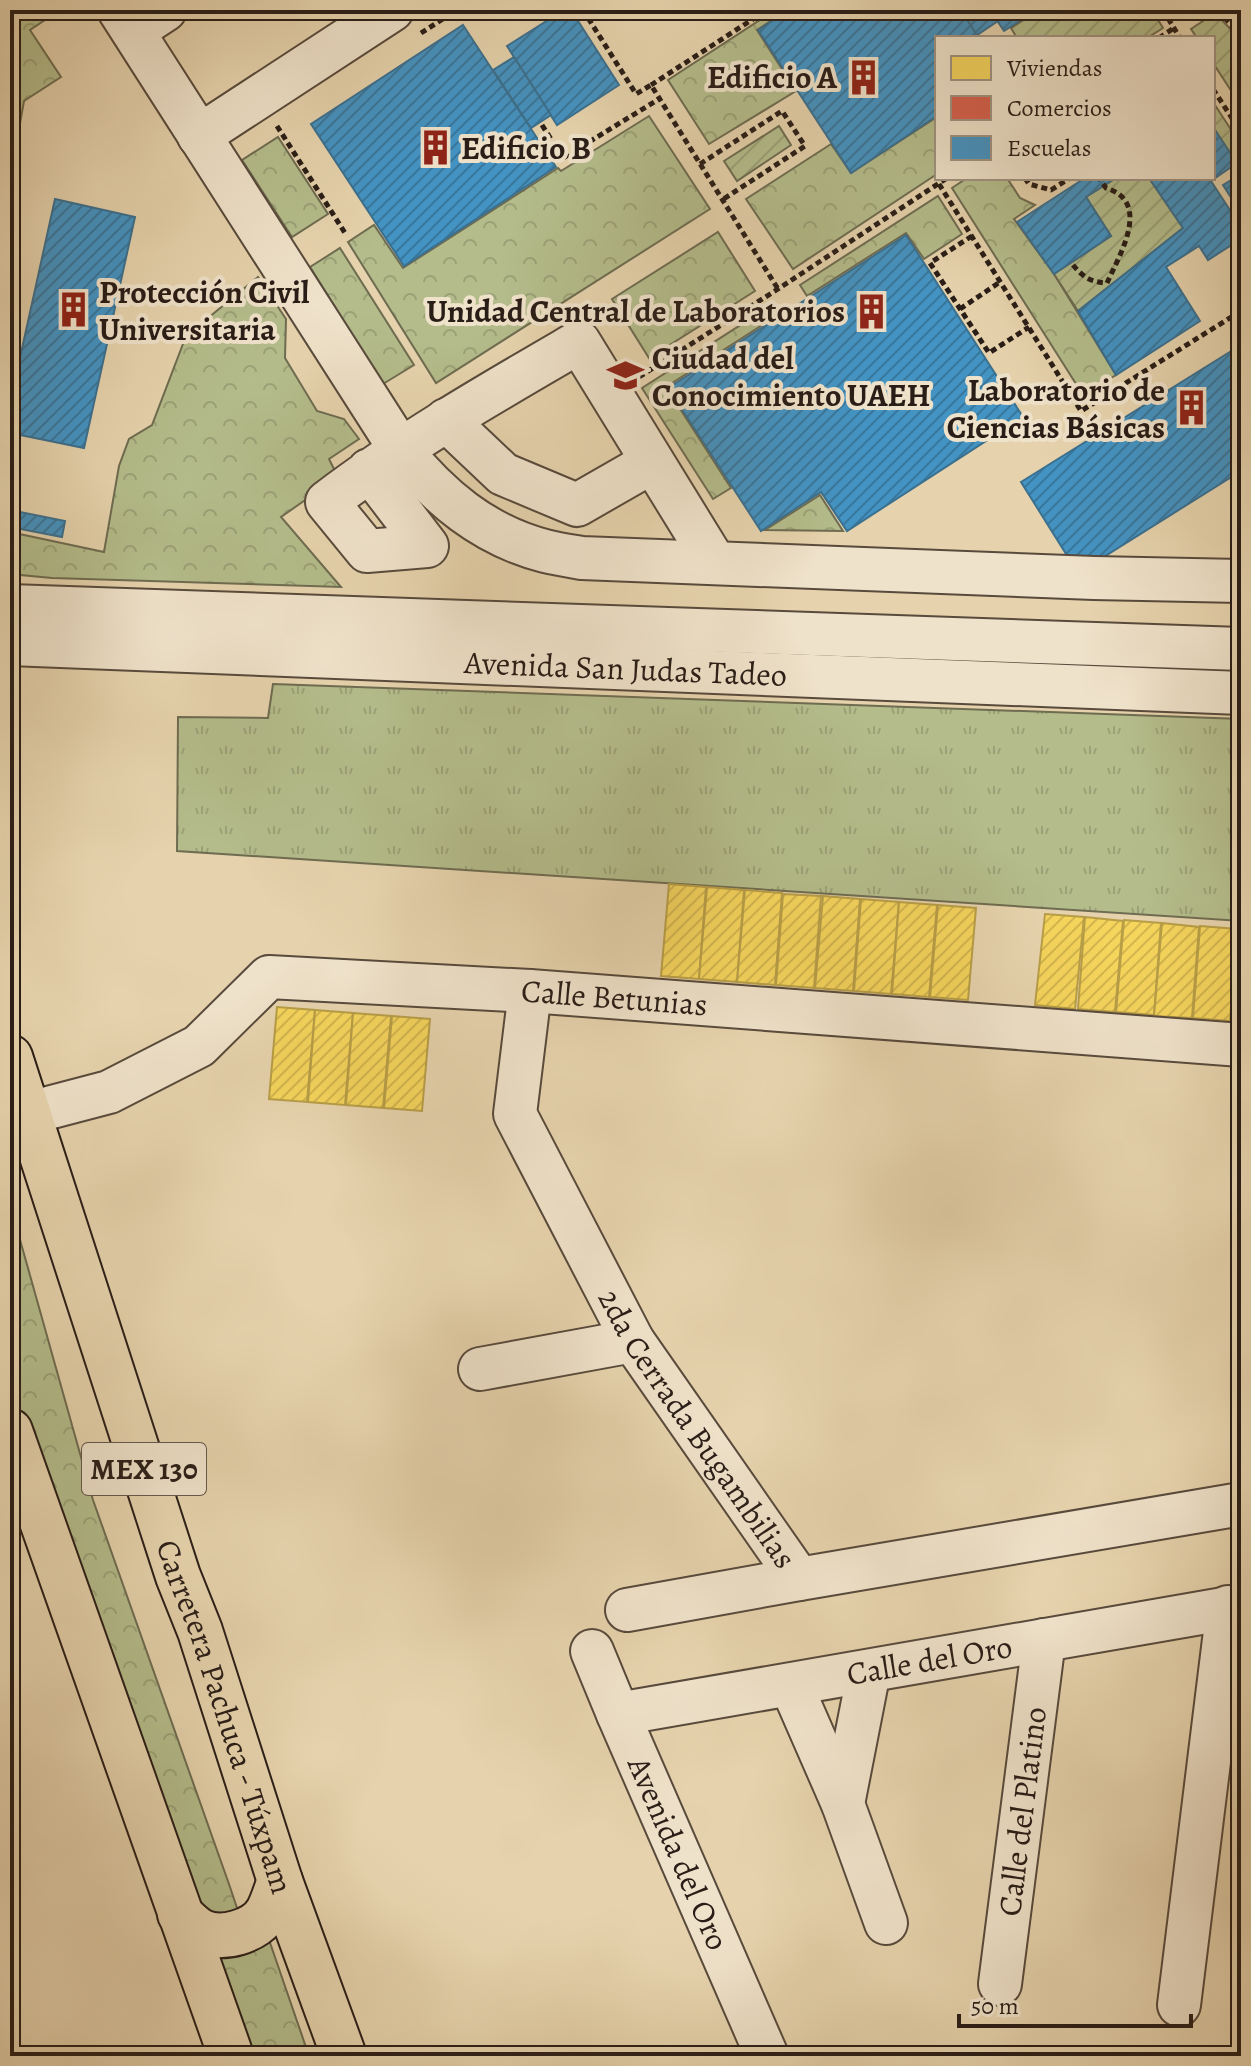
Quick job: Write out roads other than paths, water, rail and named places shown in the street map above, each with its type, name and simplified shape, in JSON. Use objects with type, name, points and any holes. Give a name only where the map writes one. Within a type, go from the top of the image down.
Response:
[{"type":"main road","name":"Carretera Pachuca - Túxpam","points":[[10,1057],[178,1576],[200,1631],[280,1881],[344,2056]]},
{"type":"main road","name":"MEX 130","points":[[10,1431],[231,2056]]},
{"type":"main road","points":[[180,1914],[201,1932],[226,1936],[246,1930],[258,1923],[267,1912],[280,1881]]},
{"type":"street","points":[[199,136],[392,10]]},
{"type":"street","points":[[139,17],[199,136],[385,459],[425,480],[477,522],[533,547],[582,558],[1241,581]]},
{"type":"street","points":[[385,459],[579,342],[715,563]]},
{"type":"street","points":[[446,420],[503,474],[577,505],[652,462]]},
{"type":"street","name":"Avenida San Judas Tadeo","points":[[10,606],[1241,649]]},
{"type":"street","name":"Avenida San Judas Tadeo","points":[[10,644],[1241,693]]},
{"type":"street","name":"Calle Betunias","points":[[29,1113],[109,1092],[199,1046],[269,977],[530,991],[1241,1045]]},
{"type":"street","name":"2da Cerrada Bugambilias","points":[[530,991],[515,1114],[633,1341],[799,1579],[1241,1504]]},
{"type":"street","points":[[480,1369],[633,1341]]},
{"type":"street","points":[[627,1610],[799,1579]]},
{"type":"street","points":[[1179,2005],[1234,1606]]},
{"type":"street","name":"Calle del Oro","points":[[618,1714],[1234,1606]]},
{"type":"street","name":"Calle del Platino","points":[[1000,1984],[1044,1640]]},
{"type":"street","name":"Avenida del Oro","points":[[592,1651],[767,2056]]},
{"type":"street","points":[[843,1804],[869,1671]]},
{"type":"street","points":[[791,1685],[843,1804],[886,1923]]},
{"type":"place","name":"Edificio A","points":[[863,77]]},
{"type":"place","name":"Edificio B","points":[[435,148]]},
{"type":"place","name":"Protección Civil Universitaria","points":[[73,310]]},
{"type":"place","name":"Unidad Central de Laboratorios","points":[[871,311]]},
{"type":"place","name":"Ciudad del Conocimiento UAEH","points":[[626,376]]},
{"type":"place","name":"Laboratorio de Ciencias Básicas","points":[[1191,408]]}]
